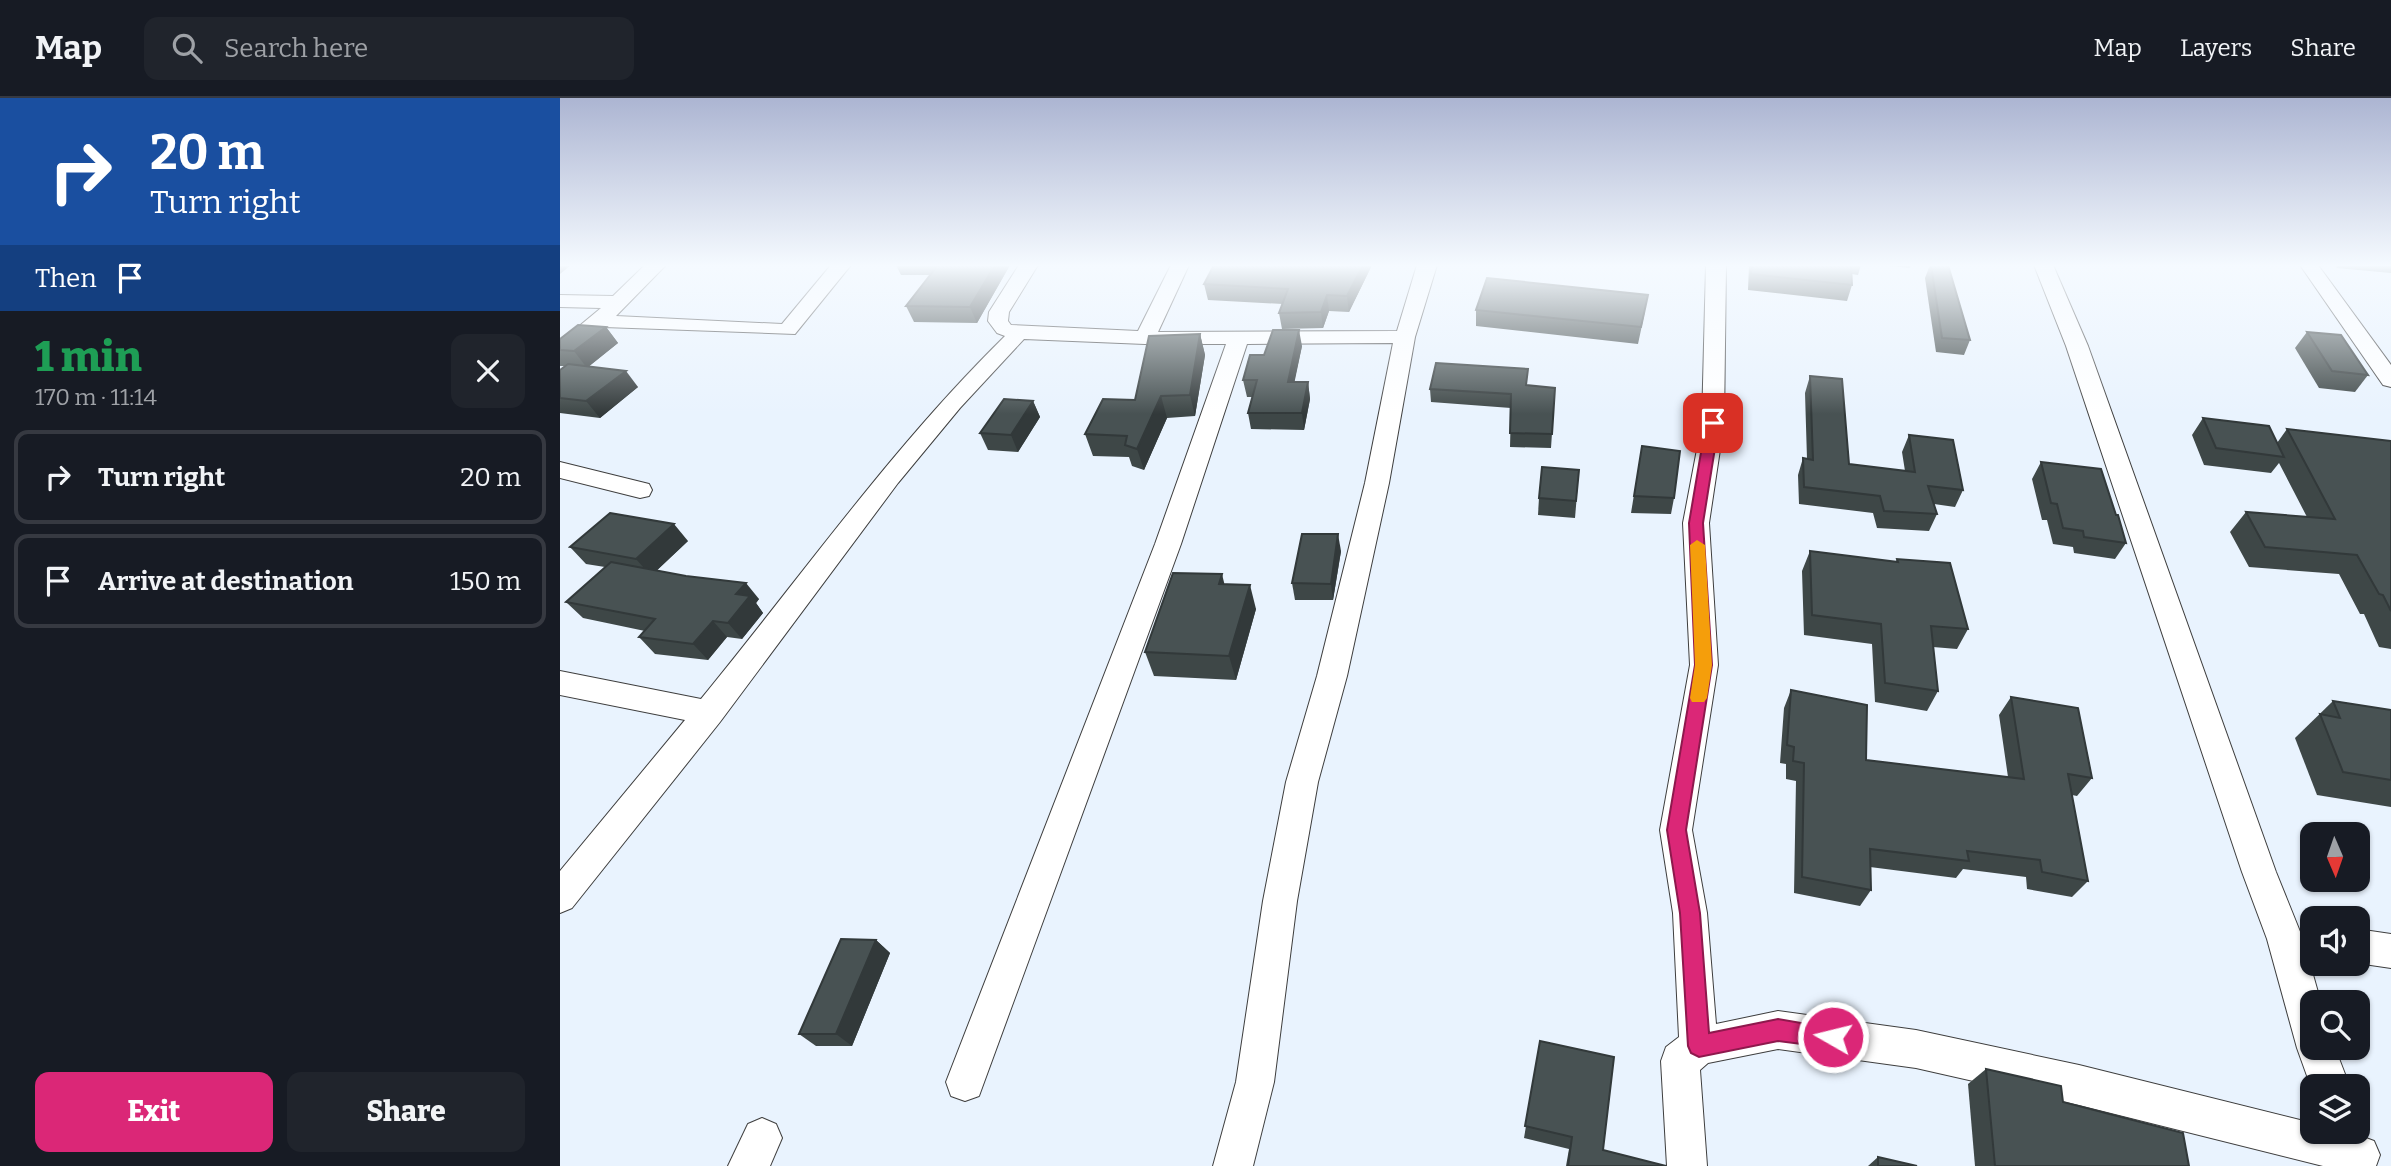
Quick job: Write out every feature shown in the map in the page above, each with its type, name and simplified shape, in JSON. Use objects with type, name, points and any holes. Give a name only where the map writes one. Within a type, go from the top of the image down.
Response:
[{"type":"street","points":[[560,353],[605,315]]},
{"type":"street","points":[[599,321],[788,330],[800,315]]},
{"type":"street","points":[[999,315],[998,321],[1004,329],[1019,333],[1145,338],[1405,337]]},
{"type":"street","points":[[1145,338],[1156,315]]},
{"type":"street","points":[[1233,1166],[1255,1082],[1280,901],[1302,782],[1335,664],[1377,483],[1405,337],[1412,315]]},
{"type":"street","points":[[1699,1046],[1690,913],[1676,830],[1704,665],[1696,523],[1713,423],[1715,315]]},
{"type":"street","points":[[2064,315],[2298,940],[2305,990]]},
{"type":"street","points":[[2345,315],[2391,380]]},
{"type":"street","points":[[560,897],[709,713],[860,516],[978,372],[1019,333]]},
{"type":"street","points":[[965,1082],[1168,544],[1239,336]]},
{"type":"street","points":[[560,471],[640,491]]},
{"type":"street","points":[[560,683],[709,713]]},
{"type":"street","points":[[2370,948],[2391,951]]},
{"type":"street","points":[[1687,1166],[1680,1061],[1699,1046],[1778,1030],[1916,1049],[2358,1151]]},
{"type":"building","points":[[1523,315],[1644,315],[1641,327]]},
{"type":"building","points":[[1939,315],[1963,315],[1970,340],[1942,338]]},
{"type":"building","points":[[578,325],[606,327],[574,351],[560,350],[560,339]]},
{"type":"building","points":[[1273,330],[1299,330],[1288,382],[1308,382],[1302,413],[1248,413],[1257,380],[1243,380],[1250,355],[1264,355]]},
{"type":"building","points":[[2307,332],[2341,335],[2368,375],[2332,371]]},
{"type":"building","points":[[1200,334],[1190,395],[1161,396],[1137,449],[1125,445],[1127,436],[1085,434],[1103,399],[1135,400],[1149,336]]},
{"type":"building","points":[[1436,363],[1528,369],[1526,385],[1555,388],[1552,434],[1510,433],[1511,394],[1430,389]]},
{"type":"building","points":[[568,364],[626,371],[586,401],[560,398],[560,370]]},
{"type":"building","points":[[1810,376],[1842,379],[1849,464],[1915,472],[1909,435],[1953,440],[1963,490],[1928,486],[1937,514],[1884,511],[1880,496],[1804,487],[1803,458],[1813,460]]},
{"type":"building","points":[[1004,399],[1033,401],[1011,435],[980,433]]},
{"type":"building","points":[[2203,418],[2269,426],[2284,457],[2216,448]]},
{"type":"building","points":[[2287,429],[2391,441],[2391,611],[2357,555],[2265,547],[2246,512],[2335,519]]},
{"type":"building","points":[[1642,446],[1680,451],[1674,498],[1634,496]]},
{"type":"building","points":[[2041,462],[2101,469],[2126,543],[2084,537],[2083,531],[2063,528],[2057,504],[2051,503]]},
{"type":"building","points":[[1542,467],[1579,470],[1576,501],[1539,498]]},
{"type":"building","points":[[610,513],[674,524],[636,559],[570,547]]},
{"type":"building","points":[[1302,534],[1338,534],[1331,584],[1292,583]]},
{"type":"building","points":[[1810,551],[1898,562],[1897,559],[1950,563],[1968,629],[1931,626],[1938,691],[1885,683],[1881,624],[1812,615]]},
{"type":"building","points":[[611,562],[686,576],[746,583],[736,594],[750,596],[728,623],[713,621],[693,644],[639,637],[655,619],[566,602]]},
{"type":"building","points":[[1173,573],[1222,574],[1219,584],[1250,585],[1229,656],[1145,652]]},
{"type":"building","points":[[1791,690],[1867,705],[1866,760],[2024,779],[2011,697],[2078,708],[2092,778],[2068,774],[2088,881],[2042,872],[2040,860],[1967,851],[1969,861],[1870,849],[1871,890],[1802,877],[1804,763],[1793,761],[1794,747],[1787,745]]},
{"type":"building","points":[[2333,701],[2391,710],[2391,780],[2343,772],[2320,714],[2340,718]]},
{"type":"building","points":[[841,939],[876,940],[836,1034],[799,1034]]},
{"type":"building","points":[[1540,1041],[1614,1057],[1603,1150],[1666,1166],[1568,1166],[1572,1137],[1525,1126]]},
{"type":"building","points":[[1986,1069],[2061,1086],[2063,1102],[2183,1133],[2189,1166],[1995,1166]]},
{"type":"building","points":[[1878,1157],[1917,1166],[1878,1166]]},
{"type":"slow traffic","points":[[1697,545],[1704,665],[1698,698]]},
{"type":"route","points":[[1713,423],[1696,523],[1704,665],[1676,830],[1690,913],[1699,1046],[1778,1030],[1833,1037]]}]
